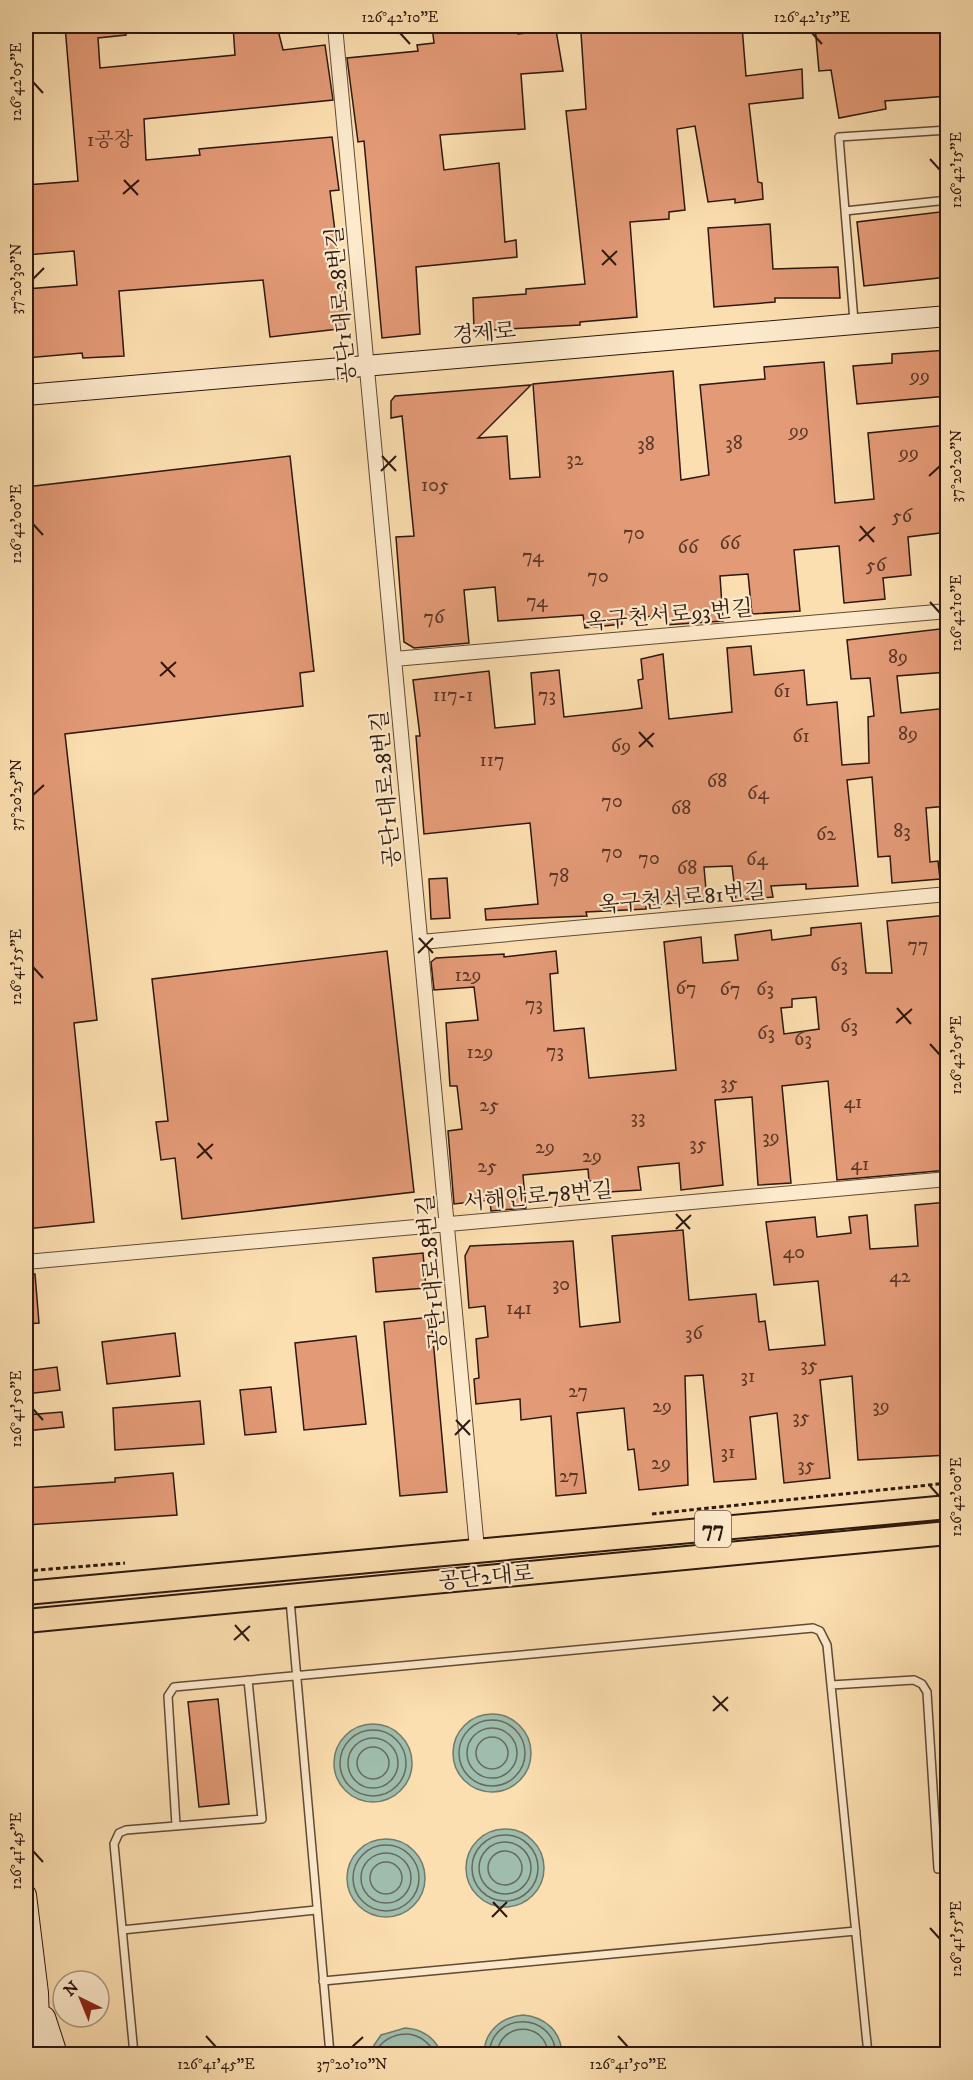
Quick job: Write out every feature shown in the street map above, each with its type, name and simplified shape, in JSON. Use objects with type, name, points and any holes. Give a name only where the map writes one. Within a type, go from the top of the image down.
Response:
[{"type":"main road","name":"공단2대로","points":[[26,1593],[477,1549],[948,1507]]},
{"type":"main road","name":"공단2대로","points":[[26,1621],[948,1533]]},
{"type":"main road","points":[[477,1549],[480,1577]]},
{"type":"street","name":"공단1대로28번길","points":[[335,26],[477,1549]]},
{"type":"street","name":"경제로","points":[[26,395],[948,316]]},
{"type":"street","name":"옥구천서로93번길","points":[[394,659],[948,611]]},
{"type":"street","name":"옥구천서로81번길","points":[[421,942],[948,894]]},
{"type":"street","name":"서해안로78번길","points":[[26,1262],[948,1179]]},
{"type":"street","points":[[26,1895],[38,1993],[40,2055]]},
{"type":"street","points":[[38,1993],[57,2055]]},
{"type":"lane","points":[[855,324],[839,137],[948,130]]},
{"type":"lane","points":[[845,211],[948,200]]},
{"type":"lane","points":[[290,1595],[330,2055]]},
{"type":"lane","points":[[176,1825],[168,1696],[174,1687],[813,1628],[825,1637],[868,2055]]},
{"type":"lane","points":[[134,2055],[114,1844],[116,1838],[126,1830],[262,1819],[248,1680]]},
{"type":"lane","points":[[831,1685],[914,1680],[922,1684],[927,1692],[938,1869]]},
{"type":"lane","points":[[122,1930],[316,1910]]},
{"type":"lane","points":[[323,1981],[856,1931]]},
{"type":"water","points":[[492,1714],[507,1717],[520,1725],[528,1738],[531,1753],[528,1768],[520,1781],[507,1789],[492,1792],[477,1789],[464,1781],[456,1768],[453,1753],[456,1738],[464,1725],[477,1717]]},
{"type":"water","points":[[373,1724],[388,1727],[401,1735],[409,1748],[412,1763],[409,1778],[401,1791],[388,1799],[373,1802],[358,1799],[345,1791],[337,1778],[334,1763],[337,1748],[345,1735],[358,1727]]},
{"type":"water","points":[[505,1829],[520,1832],[533,1840],[541,1853],[544,1868],[541,1883],[533,1896],[520,1904],[505,1907],[490,1904],[477,1896],[469,1883],[466,1868],[469,1853],[477,1840],[490,1832]]},
{"type":"water","points":[[386,1839],[401,1842],[414,1850],[422,1863],[425,1878],[422,1893],[414,1906],[401,1914],[386,1917],[371,1914],[358,1906],[350,1893],[347,1878],[350,1863],[358,1850],[371,1842]]},
{"type":"water","points":[[523,2015],[545,2022],[555,2032],[559,2038],[562,2054],[484,2054],[487,2039],[495,2027],[515,2016]]},
{"type":"water","points":[[405,2028],[428,2035],[442,2054],[368,2054],[381,2035]]},
{"type":"building","points":[[65,26],[126,26],[126,35],[98,38],[100,68],[235,55],[233,26],[277,26],[283,50],[325,45],[333,100],[144,119],[146,160],[200,155],[199,149],[332,137],[339,190],[330,191],[347,328],[270,337],[263,280],[119,291],[124,356],[83,358],[82,353],[26,358],[26,289],[77,285],[74,251],[26,255],[26,185],[78,181]]},
{"type":"building","points":[[432,26],[517,26],[518,34],[556,30],[563,71],[521,74],[525,129],[440,135],[444,170],[499,163],[505,242],[516,240],[517,257],[416,267],[420,334],[382,338],[364,141],[358,142],[347,58],[418,51],[417,45],[434,43]]},
{"type":"building","points":[[648,26],[742,26],[746,76],[802,69],[803,98],[749,104],[758,182],[762,183],[763,199],[735,203],[735,199],[708,202],[695,126],[677,129],[685,210],[669,212],[669,219],[630,222],[637,317],[580,322],[580,325],[474,331],[473,298],[526,294],[526,289],[585,284],[566,111],[586,109],[581,33]]},
{"type":"building","points":[[815,26],[875,26],[875,29],[948,26],[948,96],[885,101],[886,109],[839,118],[831,70],[819,71]]},
{"type":"building","points":[[948,211],[948,277],[864,286],[857,222]]},
{"type":"building","points":[[770,224],[773,269],[838,267],[840,298],[775,298],[775,302],[714,307],[708,228]]},
{"type":"building","points":[[948,350],[948,396],[857,404],[853,366],[892,363],[892,354]]},
{"type":"building","points":[[824,362],[835,503],[874,499],[868,433],[948,425],[948,532],[908,537],[911,575],[883,578],[885,599],[844,603],[839,546],[794,550],[800,611],[752,614],[748,574],[720,576],[723,621],[665,625],[664,615],[622,619],[622,624],[585,628],[583,615],[498,621],[495,587],[464,590],[469,643],[414,648],[404,642],[396,537],[414,536],[402,416],[391,418],[391,401],[395,396],[531,385],[478,438],[507,436],[510,479],[540,477],[533,384],[673,371],[681,480],[709,475],[700,385],[765,379],[764,367]]},
{"type":"building","points":[[290,456],[314,671],[300,673],[303,706],[65,734],[97,1020],[74,1023],[94,1222],[26,1229],[26,487]]},
{"type":"building","points":[[948,628],[948,672],[897,676],[901,713],[948,708],[948,806],[926,808],[930,862],[938,861],[940,879],[892,883],[890,856],[878,857],[872,777],[847,780],[858,886],[806,889],[806,884],[771,886],[773,897],[736,900],[732,866],[704,867],[707,901],[646,905],[646,909],[586,912],[587,916],[486,920],[485,909],[538,904],[530,823],[424,834],[416,736],[420,736],[413,680],[489,671],[495,728],[535,724],[531,673],[559,670],[564,717],[642,708],[638,680],[643,679],[641,659],[663,654],[669,719],[732,712],[727,648],[751,646],[754,675],[804,670],[807,705],[837,702],[842,765],[869,763],[868,717],[874,716],[870,678],[851,679],[847,640]]},
{"type":"building","points":[[447,878],[450,918],[431,919],[429,879]]},
{"type":"building","points":[[948,915],[948,1040],[945,1040],[948,1170],[837,1180],[828,1081],[782,1086],[791,1183],[758,1185],[752,1097],[715,1100],[723,1185],[681,1190],[679,1163],[638,1167],[641,1190],[608,1192],[607,1180],[589,1181],[588,1169],[523,1175],[526,1208],[491,1211],[490,1200],[454,1204],[448,1131],[462,1129],[457,1086],[450,1086],[446,1023],[478,1020],[474,987],[434,990],[431,962],[436,958],[504,954],[504,957],[556,951],[558,973],[550,974],[554,1031],[584,1028],[589,1078],[676,1070],[664,942],[701,937],[703,963],[738,960],[735,935],[771,930],[772,940],[811,935],[811,928],[861,923],[866,973],[892,973],[887,921]],"holes":[[[816,997],[819,1029],[784,1034],[781,1008],[792,1007],[792,999]]]},
{"type":"building","points":[[387,951],[414,1192],[182,1219],[175,1158],[161,1160],[156,1122],[168,1121],[152,979]]},
{"type":"building","points":[[948,1202],[948,1455],[858,1460],[852,1376],[820,1380],[830,1478],[784,1483],[777,1413],[750,1417],[756,1479],[714,1482],[703,1375],[685,1376],[688,1485],[639,1490],[634,1449],[628,1450],[624,1408],[577,1413],[586,1493],[556,1496],[551,1416],[521,1420],[520,1399],[476,1404],[474,1379],[479,1378],[476,1339],[488,1337],[485,1306],[469,1308],[465,1256],[470,1246],[573,1241],[580,1327],[620,1322],[612,1236],[683,1230],[689,1300],[756,1294],[759,1322],[765,1321],[769,1350],[825,1345],[818,1281],[774,1285],[766,1222],[815,1217],[817,1237],[851,1233],[849,1217],[867,1215],[870,1249],[918,1246],[915,1205]]},
{"type":"building","points":[[423,1253],[426,1288],[376,1292],[373,1258]]},
{"type":"building","points":[[26,1274],[35,1274],[39,1323],[26,1324]]},
{"type":"building","points":[[431,1317],[447,1492],[400,1496],[384,1322]]},
{"type":"building","points":[[175,1333],[180,1376],[107,1384],[102,1342]]},
{"type":"building","points":[[356,1336],[366,1424],[304,1430],[295,1343]]},
{"type":"building","points":[[57,1367],[60,1390],[26,1394],[26,1371]]},
{"type":"building","points":[[271,1387],[276,1432],[245,1435],[240,1390]]},
{"type":"building","points":[[200,1401],[204,1444],[115,1450],[113,1408]]},
{"type":"building","points":[[62,1412],[64,1427],[26,1431],[26,1415]]},
{"type":"building","points":[[173,1473],[177,1515],[26,1525],[26,1488],[115,1482],[115,1478]]},
{"type":"building","points":[[218,1699],[229,1804],[199,1807],[188,1702]]}]
